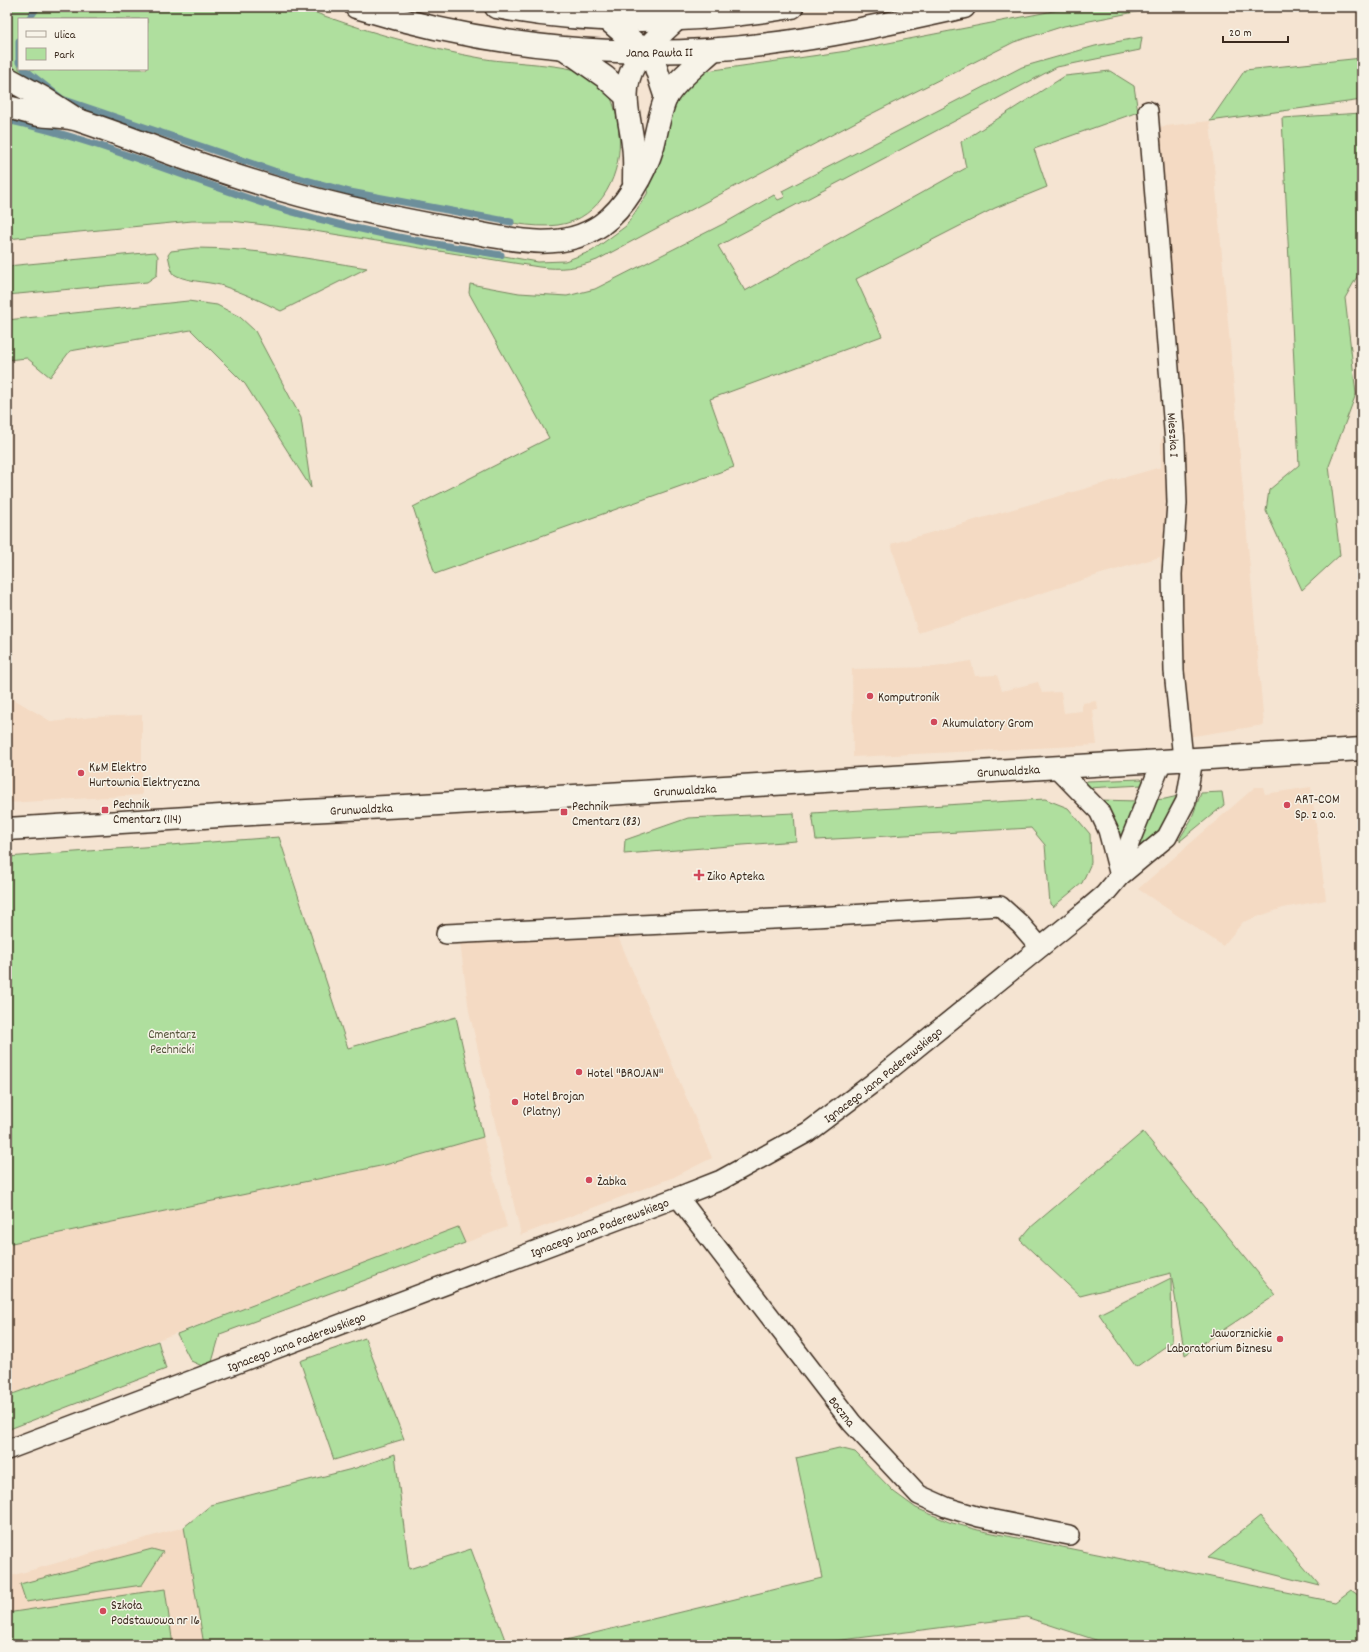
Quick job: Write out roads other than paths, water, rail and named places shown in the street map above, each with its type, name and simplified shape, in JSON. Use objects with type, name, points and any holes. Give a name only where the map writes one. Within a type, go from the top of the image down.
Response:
[{"type":"street","name":"Jana Pawła II","points":[[356,7],[448,31],[491,39],[565,48],[644,51],[713,50],[770,44],[809,38],[964,7]]},
{"type":"street","points":[[496,7],[606,19],[677,19],[748,13],[792,7]]},
{"type":"street","points":[[606,19],[644,51],[655,65],[666,98]]},
{"type":"street","points":[[634,186],[633,145],[626,96],[628,81],[634,65],[644,51],[677,19]]},
{"type":"street","points":[[565,48],[605,77],[626,96]]},
{"type":"street","points":[[7,107],[38,115],[77,120],[216,170],[285,191],[398,219],[536,242],[561,241],[592,230],[620,208],[644,168],[652,148],[666,98],[679,82],[713,50]]},
{"type":"street","points":[[7,78],[46,99],[77,120]]},
{"type":"street","name":"Mieszka I","points":[[1148,111],[1176,442],[1177,503],[1172,574],[1179,760]]},
{"type":"street","name":"Grunwaldzka","points":[[7,829],[1362,749]]},
{"type":"street","name":"Ignacego Jana Paderewskiego","points":[[1120,876],[1130,841],[1179,760]]},
{"type":"street","name":"Ignacego Jana Paderewskiego","points":[[7,1450],[721,1180],[808,1132],[873,1083],[1104,895],[1120,876],[1167,837],[1186,801],[1179,760]]},
{"type":"street","points":[[1056,767],[1099,811],[1108,830],[1120,876]]},
{"type":"street","points":[[446,934],[1000,906],[1021,925],[1040,947]]},
{"type":"street","name":"Boczna","points":[[678,1197],[852,1423],[919,1495],[946,1507],[979,1517],[1068,1535]]},
{"type":"waterway","points":[[30,18],[37,7]]},
{"type":"waterway","points":[[25,70],[62,99],[274,171],[350,192],[511,222]]},
{"type":"waterway","points":[[7,120],[104,147],[263,203],[321,220],[381,234],[501,255]]},
{"type":"place","name":"Komputronik","points":[[870,696]]},
{"type":"place","name":"Akumulatory Grom","points":[[934,722]]},
{"type":"place","name":"K&M Elektro Hurtownia Elektryczna","points":[[81,773]]},
{"type":"place","name":"ART-COM Sp. z o.o.","points":[[1287,805]]},
{"type":"place","name":"Pechnik Cmentarz (114)","points":[[105,810]]},
{"type":"place","name":"Pechnik Cmentarz (83)","points":[[564,812]]},
{"type":"place","name":"Ziko Apteka","points":[[699,875]]},
{"type":"place","name":"Hotel \"BROJAN\"","points":[[579,1072]]},
{"type":"place","name":"Hotel Brojan (Platny)","points":[[515,1102]]},
{"type":"place","name":"Żabka","points":[[589,1180]]},
{"type":"place","name":"Jaworznickie Laboratorium Biznesu","points":[[1280,1339]]},
{"type":"place","name":"Szkoła Podstawowa nr 16","points":[[103,1611]]},
{"type":"park label","name":"Cmentarz Pechnicki","points":[[172,1040]]}]
